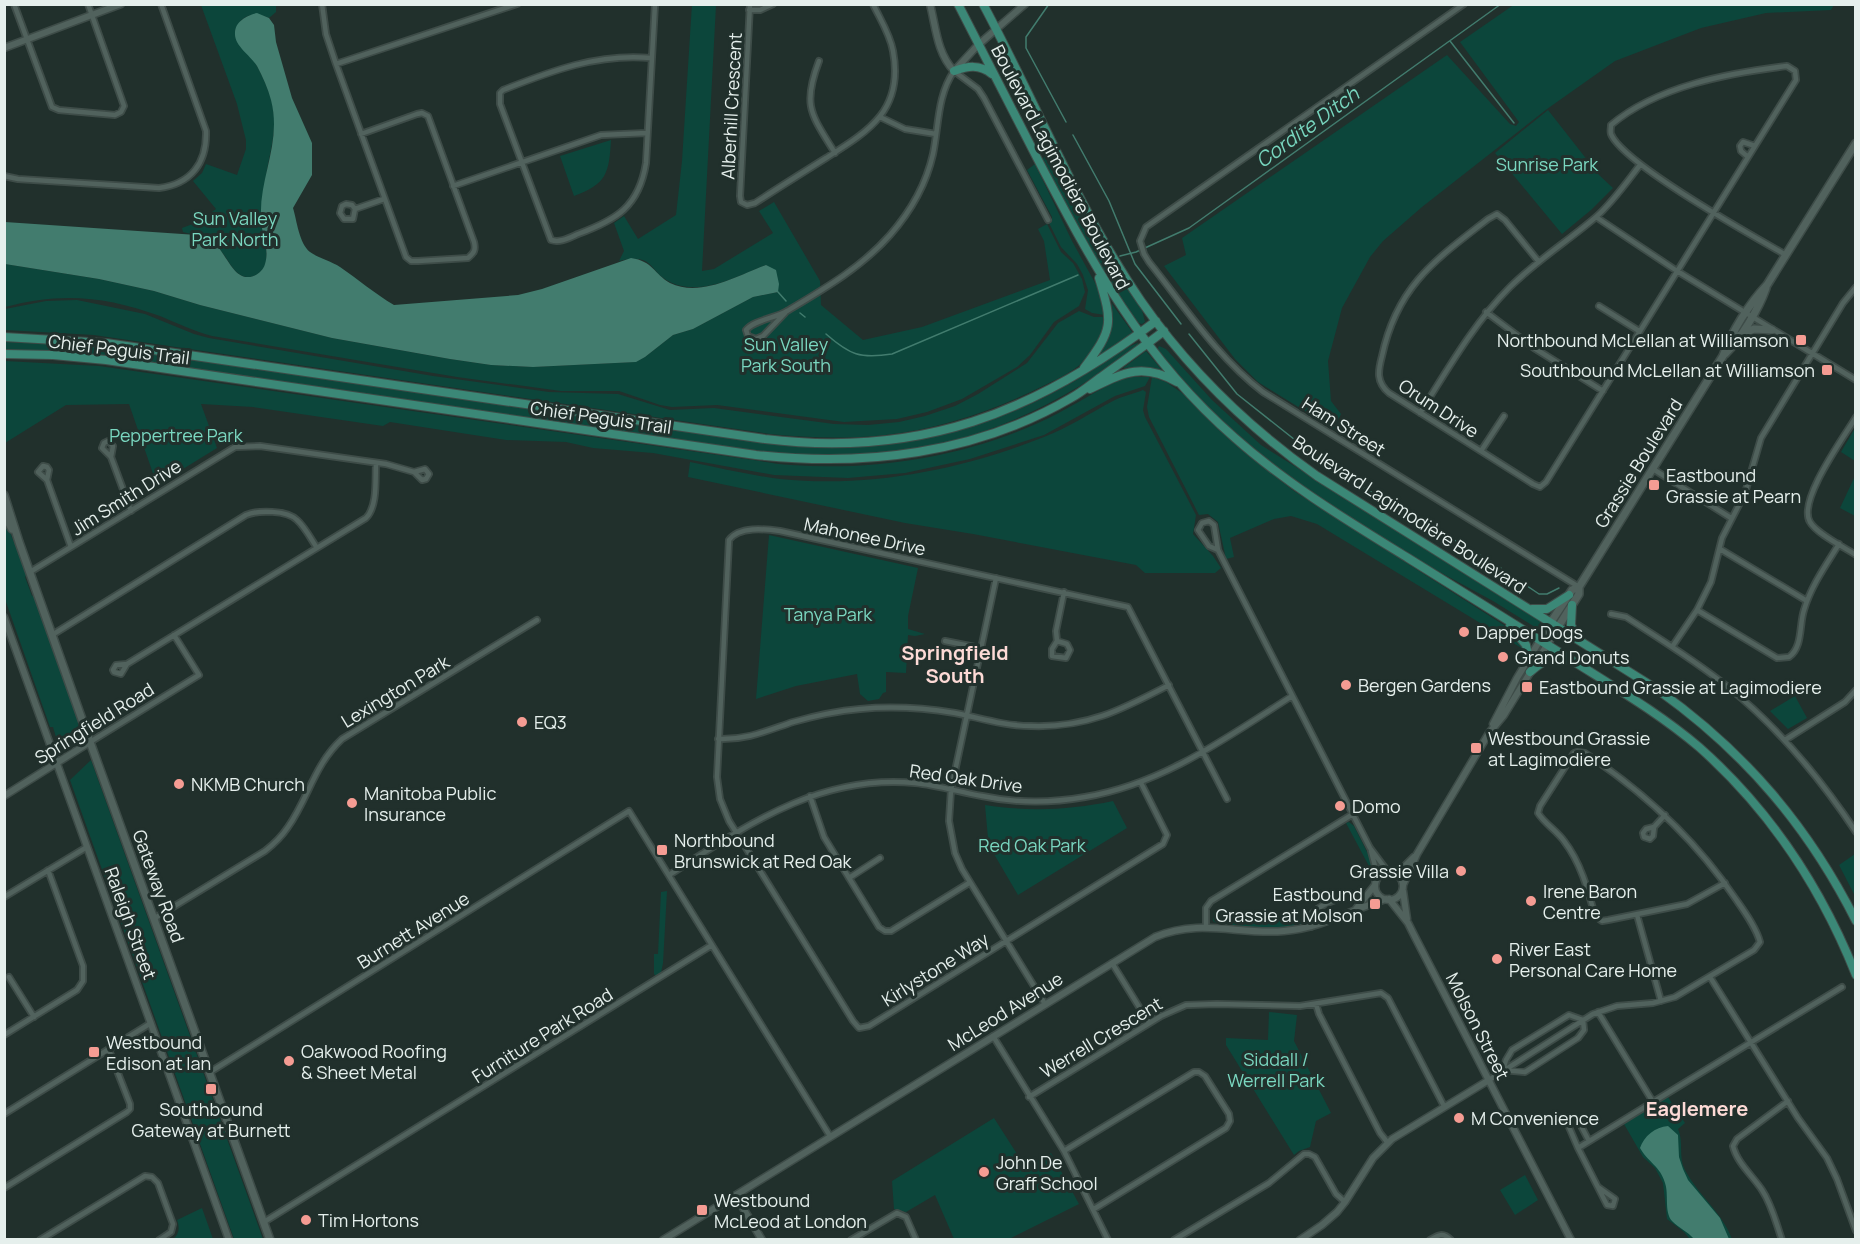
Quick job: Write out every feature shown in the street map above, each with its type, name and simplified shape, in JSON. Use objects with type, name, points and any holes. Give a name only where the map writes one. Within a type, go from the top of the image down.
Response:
[{"type":"main road","name":"Boulevard Lagimodière Boulevard","points":[[958,4],[1096,268],[1148,344],[1183,386],[1234,438],[1291,483],[1578,664],[1670,724],[1697,746],[1745,793],[1774,827],[1808,876],[1843,942],[1856,975]]},
{"type":"main road","name":"Boulevard Lagimodière Boulevard","points":[[983,4],[1033,106],[1105,243],[1139,298],[1200,375],[1264,436],[1293,459],[1367,509],[1676,702],[1702,723],[1772,792],[1811,842],[1856,921]]},
{"type":"main road","points":[[954,70],[977,66],[994,76]]},
{"type":"main road","name":"Grassie Boulevard","points":[[1723,356],[1727,344],[1762,300],[1767,285],[1856,143]]},
{"type":"main road","points":[[1080,374],[1101,346],[1108,325],[1108,307],[1096,268]]},
{"type":"main road","name":"Grassie Boulevard","points":[[1551,622],[1572,590],[1579,586],[1723,356],[1740,335],[1749,314]]},
{"type":"main road","name":"Chief Peguis Trail","points":[[4,337],[106,343],[739,436],[822,444],[891,440],[953,428],[989,417],[1028,401],[1080,374],[1156,321]]},
{"type":"main road","points":[[1740,335],[1754,329],[1772,330]]},
{"type":"main road","name":"Chief Peguis Trail","points":[[4,354],[53,355],[117,361],[801,460],[867,459],[932,450],[998,432],[1073,398],[1164,332]]},
{"type":"main road","points":[[1073,398],[1116,376],[1136,371],[1159,373],[1183,386]]},
{"type":"main road","name":"Gateway Road","points":[[4,495],[90,742],[270,1239]]},
{"type":"main road","name":"Gateway Road","points":[[4,514],[19,542]]},
{"type":"main road","name":"Grassie Boulevard","points":[[1558,627],[1579,594],[1579,586]]},
{"type":"main road","points":[[1525,606],[1544,610],[1569,595]]},
{"type":"main road","points":[[1572,605],[1573,632],[1591,648]]},
{"type":"main road","points":[[1501,616],[1524,641],[1529,659]]},
{"type":"main road","points":[[1530,672],[1548,658],[1555,657],[1578,664]]},
{"type":"street","points":[[14,4],[52,107],[59,110],[115,115],[121,112],[124,106],[88,4]]},
{"type":"street","points":[[4,48],[121,4]]},
{"type":"street","points":[[4,176],[18,179],[159,188],[180,183],[199,167],[207,144],[206,131],[161,4]]},
{"type":"street","points":[[322,4],[326,34],[336,64],[384,199],[406,257],[411,261],[468,258],[474,254],[476,249],[430,121],[422,113],[361,134]]},
{"type":"street","points":[[336,64],[517,4]]},
{"type":"street","points":[[651,58],[621,57],[571,65],[500,93],[500,104],[548,236],[556,242],[618,216],[629,205],[641,186],[644,177],[655,4]]},
{"type":"street","name":"Alberhill Crescent","points":[[773,4],[760,10],[750,7],[741,202],[747,205],[755,203],[858,139],[870,130],[880,117],[891,94],[895,66],[891,43],[873,4]]},
{"type":"street","points":[[930,4],[943,56],[954,70],[978,89],[984,98],[1048,220]]},
{"type":"street","points":[[785,313],[763,336],[756,339],[748,336],[746,330],[751,325],[785,313],[857,267],[891,233],[912,206],[922,187],[932,156],[942,96],[954,70],[978,45],[1025,4]]},
{"type":"street","name":"Ham Street","points":[[1464,4],[1146,226],[1140,241],[1144,254],[1225,358],[1249,382],[1579,586]]},
{"type":"street","points":[[819,61],[810,85],[812,112],[835,153]]},
{"type":"street","points":[[1486,312],[1527,342],[1603,390],[1639,331],[1714,212],[1796,80],[1795,71],[1788,66],[1708,79],[1644,104],[1611,125],[1610,133],[1640,165],[1714,212],[1786,255]]},
{"type":"street","points":[[880,117],[905,129],[936,134]]},
{"type":"street","points":[[453,186],[601,135],[647,133]]},
{"type":"street","points":[[1748,157],[1741,151],[1740,146],[1743,142],[1755,146]]},
{"type":"street","points":[[1420,413],[1486,312],[1539,261],[1596,217],[1623,188],[1640,165]]},
{"type":"street","points":[[355,209],[384,199]]},
{"type":"street","name":"Orum Drive","points":[[1539,261],[1505,220],[1497,214],[1488,219],[1438,258],[1413,285],[1392,319],[1378,378],[1384,389],[1540,487],[1546,482],[1603,390]]},
{"type":"street","points":[[1596,217],[1677,271],[1856,380]]},
{"type":"street","points":[[1672,647],[1711,582],[1722,538],[1745,493],[1761,438],[1843,303],[1856,287]]},
{"type":"street","points":[[1599,306],[1639,331]]},
{"type":"street","points":[[1481,451],[1504,416]]},
{"type":"street","points":[[1856,417],[1814,486],[1807,515],[1815,528],[1856,555]]},
{"type":"street","name":"Jim Smith Drive","points":[[30,572],[230,450],[245,445],[376,463],[414,472]]},
{"type":"street","points":[[111,457],[131,511]]},
{"type":"street","points":[[127,664],[370,514],[373,506],[376,463]]},
{"type":"street","points":[[1653,469],[1731,518]]},
{"type":"street","points":[[47,480],[71,547]]},
{"type":"street","points":[[52,635],[255,511],[293,517],[300,523],[317,548]]},
{"type":"street","points":[[1218,550],[1209,546],[1198,530],[1202,523],[1209,521],[1214,525],[1218,550],[1370,849],[1375,866],[1375,884],[1378,894],[1387,899]]},
{"type":"street","name":"Mahonee Drive","points":[[736,832],[729,821],[718,789],[718,739],[729,544],[736,533],[760,529],[780,531],[1128,607],[1227,799]]},
{"type":"street","points":[[1696,610],[1772,656],[1784,659],[1793,654],[1798,645],[1801,619],[1807,601],[1839,544]]},
{"type":"street","points":[[1720,549],[1807,601]]},
{"type":"street","points":[[996,578],[951,790],[950,821],[955,853],[969,883],[1045,1004]]},
{"type":"street","points":[[1057,641],[1067,644],[1070,650],[1066,658],[1052,656],[1052,649],[1057,641],[1056,631],[1064,592]]},
{"type":"street","points":[[1611,614],[1626,617],[1736,693],[1785,740],[1832,796],[1856,832]]},
{"type":"street","name":"Raleigh Street","points":[[4,616],[229,1239]]},
{"type":"street","name":"Lexington Park","points":[[155,918],[276,842],[292,821],[324,758],[342,739],[537,620]]},
{"type":"street","name":"Grassie Boulevard","points":[[1489,733],[1504,715],[1530,672],[1551,622]]},
{"type":"street","name":"Grassie Boulevard","points":[[1403,886],[1417,854],[1489,733],[1498,712],[1529,659],[1558,627]]},
{"type":"street","name":"Springfield Road","points":[[4,796],[199,675],[174,635]]},
{"type":"street","points":[[945,641],[980,648]]},
{"type":"street","points":[[718,739],[752,737],[812,717],[858,709],[919,708],[1030,726],[1074,723],[1129,707],[1169,685]]},
{"type":"street","points":[[1785,740],[1845,702],[1856,690]]},
{"type":"street","name":"Red Oak Drive","points":[[669,875],[736,832],[776,810],[810,796],[846,786],[881,782],[915,783],[992,798],[1035,802],[1084,798],[1141,783],[1172,770],[1292,696]]},
{"type":"street","points":[[1300,1239],[1330,1219],[1345,1202],[1373,1158],[1388,1143],[1444,1106],[1598,1012],[1617,1006],[1661,1001],[1675,997],[1754,950],[1760,942],[1725,883],[1699,850],[1665,815],[1585,753],[1577,752],[1570,757],[1540,806],[1539,815],[1555,830],[1573,854],[1595,916],[1602,921],[1687,904],[1725,883]]},
{"type":"street","name":"Kirlystone Way","points":[[736,832],[859,1028],[869,1026],[1163,844],[1167,835],[1141,783]]},
{"type":"street","points":[[810,796],[822,832],[879,927],[888,932],[969,883]]},
{"type":"street","name":"Burnett Avenue","points":[[210,1072],[629,811],[669,875]]},
{"type":"street","points":[[1353,814],[1211,901],[1206,908],[1206,927],[1266,932],[1311,927],[1355,909],[1398,896],[1403,886],[1399,876],[1389,872],[1370,849]]},
{"type":"street","points":[[1654,827],[1665,815]]},
{"type":"street","points":[[4,897],[87,847]]},
{"type":"street","name":"Grassie Boulevard","points":[[1389,872],[1402,869],[1417,854]]},
{"type":"street","points":[[849,878],[880,858]]},
{"type":"street","points":[[4,1035],[76,990],[85,974],[48,870]]},
{"type":"street","points":[[1355,909],[1379,876],[1389,872]]},
{"type":"street","points":[[669,875],[830,1136]]},
{"type":"street","name":"Molson Street","points":[[1403,886],[1403,905],[1408,923],[1571,1239]]},
{"type":"street","points":[[1311,927],[1310,916],[1313,913],[1335,899],[1350,896]]},
{"type":"street","name":"Molson Street","points":[[1387,899],[1408,923]]},
{"type":"street","points":[[1637,915],[1661,1001]]},
{"type":"street","name":"McLeod Avenue","points":[[663,1239],[1147,941],[1185,928],[1206,927]]},
{"type":"street","name":"Furniture Park Road","points":[[264,1222],[712,945]]},
{"type":"street","points":[[1112,963],[1149,1023]]},
{"type":"street","points":[[9,977],[34,1017]]},
{"type":"street","points":[[1710,977],[1788,1101],[1827,1158],[1856,1231]]},
{"type":"street","points":[[1578,1148],[1842,987]]},
{"type":"street","name":"Werrell Crescent","points":[[1029,1097],[1171,1010],[1186,1005],[1300,1006],[1381,993],[1385,995],[1444,1106]]},
{"type":"street","points":[[1316,1004],[1380,1133],[1388,1143]]},
{"type":"street","points":[[1598,1012],[1653,1102]]},
{"type":"street","points":[[1503,1070],[1512,1050],[1521,1044],[1569,1015],[1583,1020]]},
{"type":"street","points":[[1503,1070],[1525,1072],[1582,1034],[1583,1020]]},
{"type":"street","points":[[4,1114],[151,1023]]},
{"type":"street","points":[[993,1036],[1064,1151],[1108,1239]]},
{"type":"street","points":[[4,1188],[118,1118],[130,1108],[109,1050]]},
{"type":"street","points":[[1064,1151],[1194,1072],[1205,1076],[1229,1114],[1230,1121],[1226,1128],[1094,1209]]},
{"type":"street","points":[[1782,1239],[1767,1200],[1733,1146],[1737,1139],[1788,1101]]},
{"type":"street","points":[[1589,1141],[1580,1122],[1574,1119],[1570,1121],[1569,1127],[1598,1187]]},
{"type":"street","points":[[1174,1239],[1269,1183],[1304,1154],[1315,1157],[1336,1194],[1345,1202]]},
{"type":"street","points":[[40,1239],[145,1176],[152,1177],[158,1183],[173,1224],[171,1232],[159,1239]]},
{"type":"street","points":[[736,1196],[762,1239]]},
{"type":"street","points":[[851,1239],[897,1213],[906,1217],[916,1239]]},
{"type":"street","points":[[1430,1239],[1438,1234],[1446,1235],[1451,1239]]},
{"type":"green space","name":"Sun Valley Park South","points":[[692,4],[716,5],[702,271],[714,269],[773,233],[759,211],[774,202],[820,281],[821,305],[863,340],[922,327],[1050,280],[1044,241],[1038,229],[1047,224],[1061,252],[1073,263],[1082,279],[1085,292],[1079,306],[1054,322],[1030,355],[1017,367],[962,399],[927,412],[897,419],[844,422],[717,405],[672,407],[619,391],[561,391],[457,377],[212,336],[140,309],[102,300],[45,299],[5,307],[5,264],[99,279],[154,291],[332,338],[450,359],[491,365],[533,367],[635,362],[673,335],[693,329],[753,297],[778,292],[777,275],[766,265],[720,283],[696,287],[672,283],[664,279],[646,261],[631,259],[619,261],[624,251],[614,223],[624,216],[638,239],[676,215],[682,161]]},
{"type":"green space","points":[[1515,4],[1834,5],[1831,10],[1766,13],[1701,28],[1615,61],[1547,109],[1422,207],[1383,241],[1370,257],[1342,308],[1328,361],[1331,401],[1341,414],[1334,429],[1258,382],[1235,359],[1164,266],[1186,255],[1182,238],[1447,55],[1510,124],[1516,126],[1519,122],[1460,42]]},
{"type":"green space","name":"Sun Valley Park North","points":[[201,5],[276,5],[276,12],[269,18],[258,15],[248,16],[241,21],[235,31],[239,44],[254,61],[264,79],[271,98],[274,117],[274,134],[265,185],[266,261],[260,272],[250,277],[238,273],[222,252],[211,243],[183,232],[182,228],[198,222],[216,209],[193,181],[202,173],[206,164],[237,175],[246,149],[237,104]]},
{"type":"green space","name":"Sunrise Park","points":[[1548,110],[1599,175],[1613,188],[1562,234],[1495,153]]},
{"type":"green space","points":[[611,140],[609,161],[604,176],[593,187],[574,196],[560,156]]},
{"type":"green space","points":[[1050,152],[1106,254],[1142,310],[1145,322],[1142,324],[1138,323],[1107,280],[1042,159]]},
{"type":"green space","points":[[1035,164],[1072,241],[1100,292],[1105,315],[1092,313],[1085,309],[1088,290],[1083,275],[1077,264],[1061,247],[1049,223],[1052,217],[1027,170]]},
{"type":"green space","points":[[77,300],[145,314],[209,338],[433,376],[549,392],[618,394],[670,410],[714,408],[834,424],[868,425],[899,422],[955,406],[1027,363],[1058,323],[1079,311],[1094,317],[1105,317],[1102,334],[1083,362],[1056,380],[1007,403],[947,423],[906,432],[828,438],[770,434],[94,335],[5,330],[5,309],[46,301]]},
{"type":"green space","points":[[1112,304],[1133,333],[1094,360],[1108,337]]},
{"type":"green space","points":[[5,342],[107,347],[773,444],[808,446],[879,444],[948,432],[982,423],[1047,396],[1125,348],[1138,343],[1139,345],[1080,386],[1016,419],[983,432],[913,450],[844,457],[745,450],[107,357],[5,351]]},
{"type":"green space","points":[[1159,346],[1166,349],[1212,400],[1261,445],[1534,616],[1540,620],[1541,627],[1535,627],[1423,563],[1320,499],[1270,462],[1212,412],[1157,350]]},
{"type":"green space","points":[[1146,351],[1162,370],[1145,367],[1123,368]]},
{"type":"green space","name":"Peppertree Park","points":[[5,361],[99,366],[774,463],[822,466],[854,466],[917,459],[979,445],[1048,418],[1119,380],[1150,377],[1145,386],[1115,396],[1044,435],[970,459],[905,473],[848,478],[774,475],[653,453],[593,448],[566,442],[506,440],[390,422],[383,426],[253,407],[201,404],[217,448],[157,485],[129,404],[66,405],[5,443]]},
{"type":"green space","points":[[1152,377],[1166,382],[1182,393],[1243,451],[1294,491],[1510,629],[1523,643],[1523,649],[1317,524],[1291,516],[1274,519],[1230,538],[1234,557],[1226,559],[1218,522],[1208,514],[1199,515],[1149,417],[1147,407]]},
{"type":"green space","points":[[1143,390],[1146,392],[1143,410],[1145,417],[1196,515],[1193,534],[1221,568],[1215,573],[1145,573],[1136,565],[905,523],[688,477],[690,462],[780,479],[814,481],[848,481],[915,474],[1013,449],[1070,425],[1116,399]]},
{"type":"green space","points":[[1855,428],[1855,461],[1841,452]]},
{"type":"green space","points":[[1855,476],[1855,516],[1840,508]]},
{"type":"green space","points":[[4,517],[27,575],[25,577],[32,596],[35,595],[83,733],[63,747],[58,744],[53,727],[50,727],[5,599]]},
{"type":"green space","name":"Tanya Park","points":[[769,535],[918,568],[908,616],[908,629],[925,634],[908,635],[906,673],[886,672],[886,692],[879,699],[868,701],[860,694],[857,674],[796,686],[756,699]]},
{"type":"green space","points":[[1795,696],[1807,718],[1788,729],[1770,711]]},
{"type":"green space","points":[[91,760],[263,1239],[234,1239],[70,780]]},
{"type":"green space","name":"Red Oak Park","points":[[1113,801],[1127,828],[1018,895],[991,849],[985,805],[1018,809],[1049,809]]},
{"type":"green space","points":[[1349,822],[1354,826],[1374,866],[1370,868],[1346,823]]},
{"type":"green space","points":[[1855,854],[1855,896],[1839,865]]},
{"type":"green space","points":[[667,891],[663,963],[661,973],[656,976],[654,974],[654,954],[658,954],[661,892]]},
{"type":"green space","points":[[1213,913],[1288,915],[1307,922],[1288,928],[1250,927],[1216,923],[1213,921]]},
{"type":"green space","name":"Siddall / Werrell Park","points":[[1269,1012],[1297,1015],[1294,1041],[1331,1113],[1316,1121],[1310,1147],[1294,1155],[1226,1045],[1226,1038],[1268,1040]]},
{"type":"green space","points":[[1668,1097],[1685,1123],[1678,1129],[1685,1170],[1696,1188],[1722,1220],[1732,1239],[1690,1239],[1667,1219],[1663,1183],[1655,1168],[1643,1157],[1624,1124]]},
{"type":"green space","name":"John De Graff School","points":[[994,1118],[1026,1168],[1051,1153],[1079,1204],[1009,1239],[954,1239],[935,1195],[906,1212],[894,1209],[892,1181]]},
{"type":"green space","points":[[1525,1175],[1538,1200],[1515,1215],[1500,1190]]},
{"type":"green space","points":[[202,1208],[213,1239],[173,1239],[178,1231],[177,1220]]},
{"type":"shaded area","points":[[257,13],[269,18],[274,25],[276,42],[292,98],[312,143],[312,175],[293,208],[303,243],[310,252],[340,267],[394,305],[518,295],[631,258],[649,265],[670,283],[694,288],[707,287],[766,265],[776,270],[778,292],[753,297],[693,329],[673,335],[636,362],[533,367],[491,365],[332,338],[154,291],[99,279],[5,264],[5,222],[197,235],[217,246],[239,274],[251,277],[261,271],[265,264],[266,247],[261,224],[261,203],[272,145],[274,116],[270,96],[257,66],[235,38],[237,25],[246,17]]},
{"type":"shaded area","points":[[1668,1126],[1678,1135],[1679,1157],[1688,1180],[1720,1218],[1729,1239],[1694,1239],[1672,1221],[1667,1208],[1663,1177],[1640,1148],[1651,1133]]},
{"type":"waterway","points":[[1049,4],[1026,37],[1026,48],[1066,122]]},
{"type":"waterway","name":"Cordite Ditch","points":[[1120,256],[1136,252],[1189,228],[1501,4]]},
{"type":"waterway","points":[[1450,41],[1514,123]]},
{"type":"waterway","points":[[1073,135],[1109,201],[1135,264],[1181,324]]},
{"type":"waterway","name":"Cordite Ditch","points":[[826,334],[842,347],[856,354],[872,356],[892,354],[1078,275]]},
{"type":"waterway","name":"Cordite Ditch","points":[[778,292],[786,301]]},
{"type":"waterway","name":"Cordite Ditch","points":[[800,313],[805,317]]},
{"type":"waterway","points":[[1189,334],[1237,394],[1333,470],[1492,562],[1539,594],[1547,594],[1559,588]]},
{"type":"place","name":"Northbound McLellan at Williamson","points":[[1801,340]]},
{"type":"place","name":"Southbound McLellan at Williamson","points":[[1827,370]]},
{"type":"place","name":"Eastbound Grassie at Pearn","points":[[1654,485]]},
{"type":"place","name":"Dapper Dogs","points":[[1464,632]]},
{"type":"place","name":"Grand Donuts","points":[[1503,657]]},
{"type":"place","name":"Bergen Gardens","points":[[1346,685]]},
{"type":"place","name":"Eastbound Grassie at Lagimodiere","points":[[1527,687]]},
{"type":"place","name":"EQ3","points":[[522,722]]},
{"type":"place","name":"Westbound Grassie at Lagimodiere","points":[[1476,748]]},
{"type":"place","name":"NKMB Church","points":[[179,784]]},
{"type":"place","name":"Manitoba Public Insurance","points":[[352,803]]},
{"type":"place","name":"Domo","points":[[1340,806]]},
{"type":"place","name":"Northbound Brunswick at Red Oak","points":[[662,850]]},
{"type":"place","name":"Grassie Villa","points":[[1461,871]]},
{"type":"place","name":"Irene Baron Centre","points":[[1531,901]]},
{"type":"place","name":"Eastbound Grassie at Molson","points":[[1375,904]]},
{"type":"place","name":"River East Personal Care Home","points":[[1497,959]]},
{"type":"place","name":"Westbound Edison at Ian","points":[[94,1052]]},
{"type":"place","name":"Oakwood Roofing & Sheet Metal","points":[[289,1061]]},
{"type":"place","name":"Southbound Gateway at Burnett","points":[[211,1089]]},
{"type":"place","name":"M Convenience","points":[[1459,1118]]},
{"type":"place","name":"John De Graff School","points":[[984,1172]]},
{"type":"place","name":"Westbound McLeod at London","points":[[702,1210]]},
{"type":"place","name":"Tim Hortons","points":[[306,1220]]},
{"type":"district","name":"Springfield South","points":[[955,664]]},
{"type":"district","name":"Eaglemere","points":[[1697,1108]]}]
